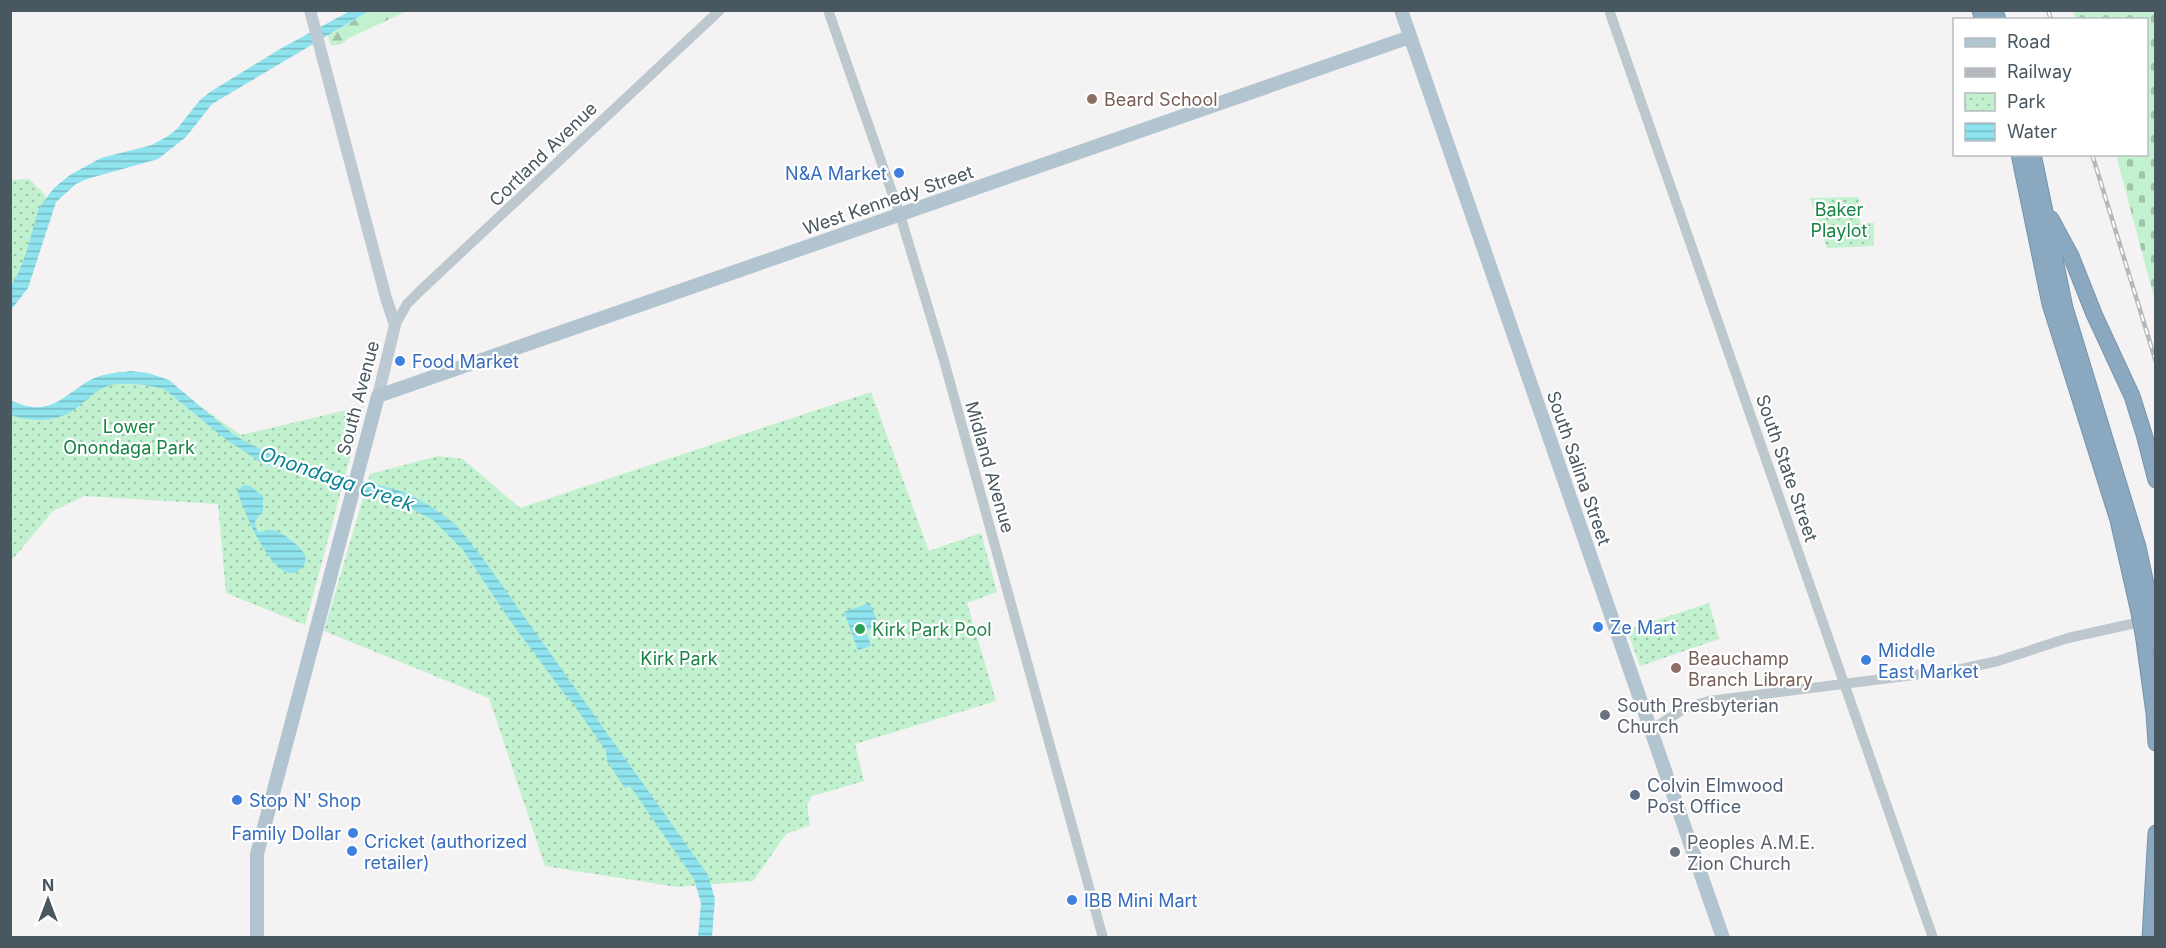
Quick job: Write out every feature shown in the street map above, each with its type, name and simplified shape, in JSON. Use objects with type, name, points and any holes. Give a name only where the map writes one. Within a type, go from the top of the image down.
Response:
[{"type":"highway","points":[[2019,156],[2050,304],[2144,603]]},
{"type":"highway","points":[[2033,156],[2065,308],[2138,547],[2149,636],[2156,743]]},
{"type":"highway","points":[[2043,203],[2071,256],[2094,314],[2132,396],[2156,480]]},
{"type":"highway","points":[[2148,938],[2156,833]]},
{"type":"main road","name":"South Salina Street","points":[[1401,10],[1723,938]]},
{"type":"main road","name":"South Avenue","points":[[257,938],[257,854],[395,325],[311,15]]},
{"type":"main road","name":"West Kennedy Street","points":[[378,396],[1410,37]]},
{"type":"street","name":"Cortland Avenue","points":[[395,325],[407,304],[720,10]]},
{"type":"street","name":"Midland Avenue","points":[[828,10],[900,215],[943,357],[1103,938]]},
{"type":"street","name":"South State Street","points":[[1609,10],[1933,938]]},
{"type":"street","points":[[391,311],[407,304]]},
{"type":"street","points":[[1651,730],[1696,704],[1732,697],[1961,669],[1998,661],[2068,638],[2156,618]]},
{"type":"green space","points":[[369,11],[407,11],[347,39],[342,44],[331,46],[328,36]]},
{"type":"green space","points":[[2073,11],[2155,11],[2155,301],[2116,156],[2148,156],[2148,18],[2076,18]]},
{"type":"green space","points":[[29,179],[46,196],[33,257],[11,298],[11,180]]},
{"type":"green space","name":"Baker Playlot","points":[[1859,197],[1860,223],[1874,223],[1874,246],[1827,248],[1810,198]]},
{"type":"green space","name":"Lower Onondaga Park","points":[[118,371],[162,380],[241,435],[364,406],[305,625],[226,593],[218,504],[84,496],[53,511],[11,561],[10,407],[35,416]]},
{"type":"green space","name":"Kirk Park","points":[[871,392],[929,551],[981,533],[997,592],[967,603],[996,701],[855,744],[864,781],[812,796],[807,805],[810,825],[786,834],[753,881],[677,887],[545,866],[489,698],[324,631],[370,474],[438,456],[463,459],[520,508]]},
{"type":"green space","points":[[1709,603],[1719,639],[1640,666],[1627,630]]},
{"type":"water","points":[[350,11],[369,11],[212,104],[186,137],[158,159],[76,184],[56,202],[28,288],[11,310],[11,285],[26,253],[39,208],[54,188],[70,175],[101,158],[152,145],[168,136],[210,92],[280,49]]},
{"type":"water","name":"Onondaga Creek","points":[[130,371],[148,373],[169,380],[234,435],[271,455],[407,493],[454,523],[479,553],[708,875],[715,899],[712,937],[698,937],[701,903],[694,879],[630,786],[625,788],[607,761],[606,751],[511,622],[463,550],[433,520],[406,506],[377,496],[262,463],[228,441],[164,389],[136,384],[108,386],[99,390],[74,410],[59,417],[35,420],[11,415],[10,400],[25,406],[48,406],[97,377]]},
{"type":"water","points":[[244,485],[250,486],[263,496],[263,511],[255,521],[257,531],[279,532],[303,552],[304,564],[297,571],[293,573],[284,571],[266,553],[251,525],[237,490]]},
{"type":"water","name":"Kirk Park Pool","points":[[870,603],[879,626],[862,632],[863,636],[867,634],[871,646],[858,650],[844,612]]},
{"type":"railway","points":[[2048,10],[2050,18]]},
{"type":"railway","points":[[2093,156],[2156,362]]},
{"type":"place","name":"Beard School","points":[[1092,99]]},
{"type":"place","name":"N&A Market","points":[[899,173]]},
{"type":"place","name":"Food Market","points":[[400,361]]},
{"type":"place","name":"Ze Mart","points":[[1598,627]]},
{"type":"place","name":"Kirk Park Pool","points":[[860,629]]},
{"type":"place","name":"Middle East Market","points":[[1866,660]]},
{"type":"place","name":"Beauchamp Branch Library","points":[[1676,668]]},
{"type":"place","name":"South Presbyterian Church","points":[[1605,715]]},
{"type":"place","name":"Colvin Elmwood Post Office","points":[[1635,795]]},
{"type":"place","name":"Stop N' Shop","points":[[237,800]]},
{"type":"place","name":"Family Dollar","points":[[353,833]]},
{"type":"place","name":"Cricket (authorized retailer)","points":[[352,851]]},
{"type":"place","name":"Peoples A.M.E. Zion Church","points":[[1675,852]]},
{"type":"place","name":"IBB Mini Mart","points":[[1072,900]]}]
